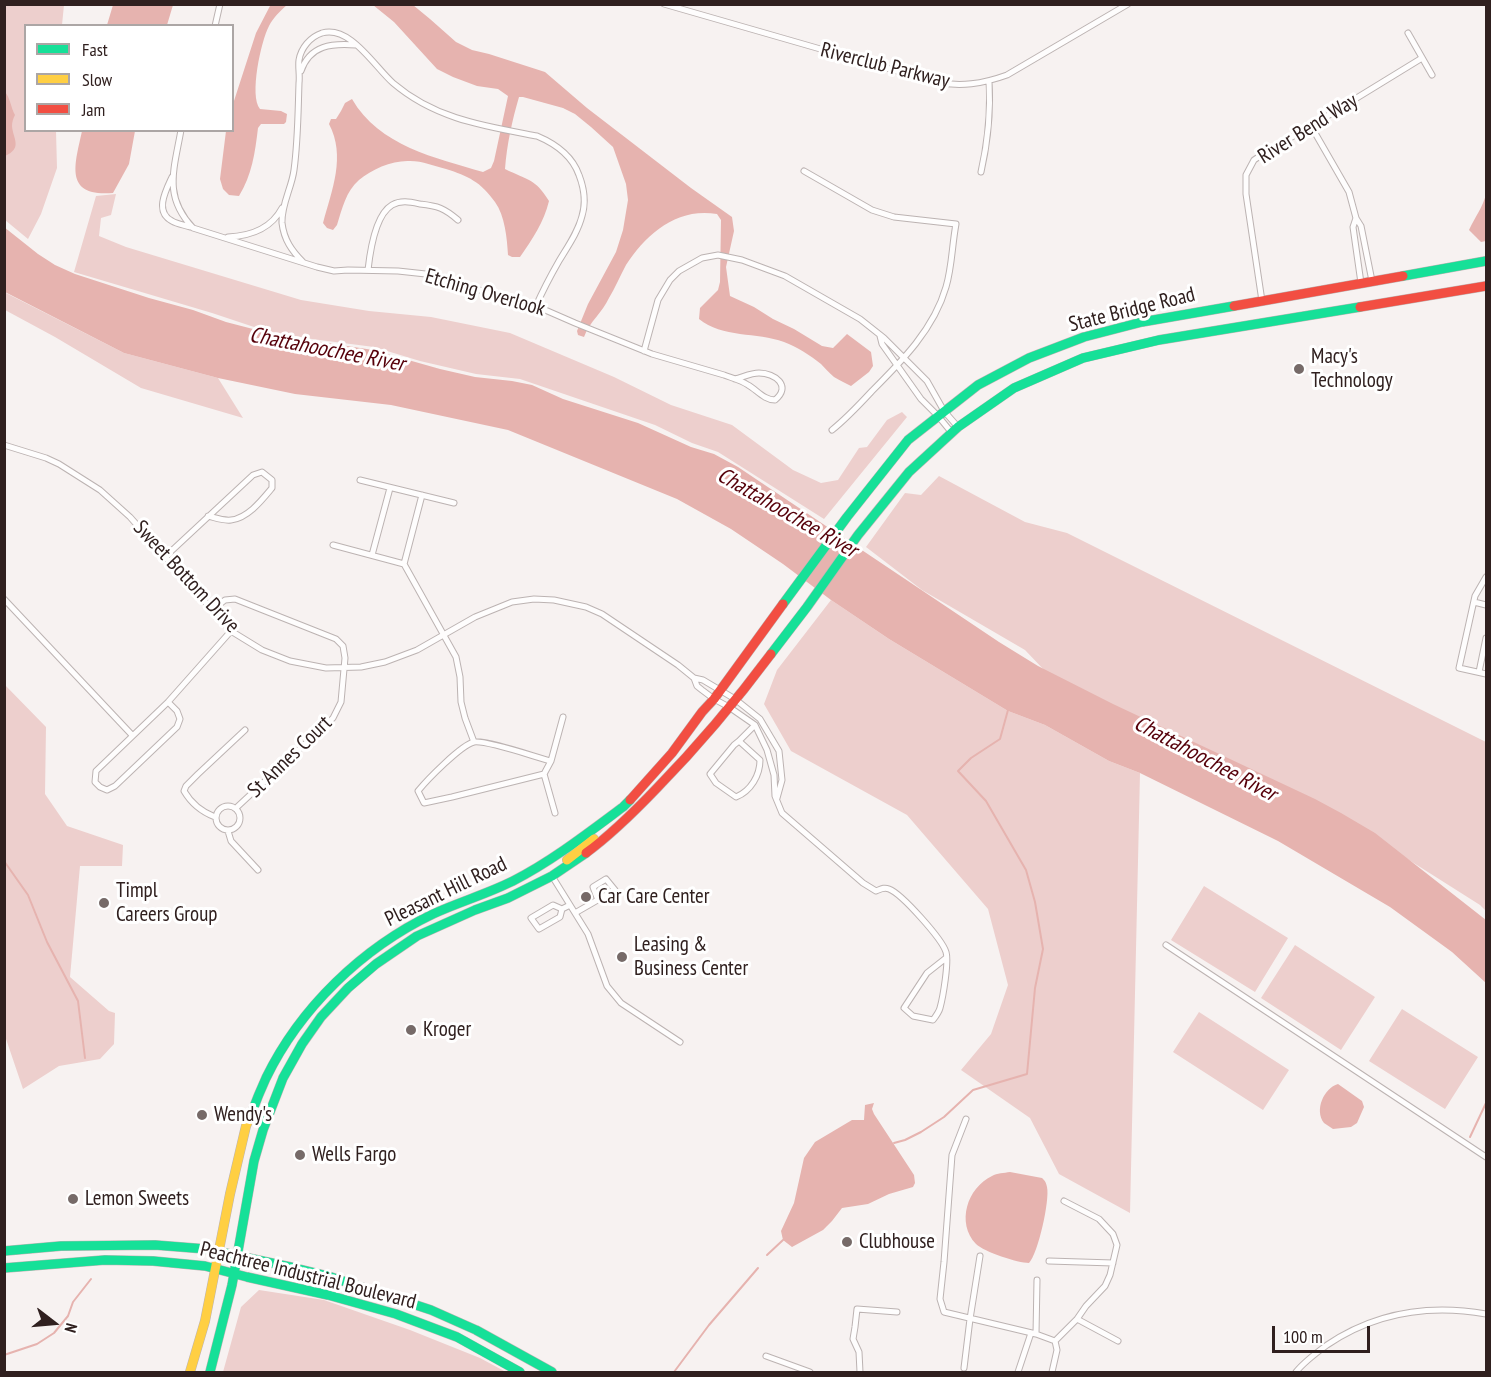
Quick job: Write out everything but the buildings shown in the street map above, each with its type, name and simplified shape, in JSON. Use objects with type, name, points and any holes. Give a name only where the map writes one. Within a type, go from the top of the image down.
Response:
[{"type":"highway","name":"State Bridge Road","points":[[847,517],[908,440],[978,385],[1029,358],[1084,338],[1142,322],[1486,261]]},
{"type":"highway","name":"State Bridge Road","points":[[858,535],[909,472],[955,430],[1014,388],[1083,358],[1159,340],[1486,286]]},
{"type":"highway","name":"Pleasant Hill Road","points":[[190,1372],[205,1322],[238,1159],[254,1106],[277,1058],[314,1006],[339,980],[397,933],[433,914],[513,881],[571,846],[623,807],[672,753],[714,699],[847,517]]},
{"type":"highway","name":"Pleasant Hill Road","points":[[210,1372],[238,1256],[254,1161],[269,1111],[283,1078],[302,1044],[321,1017],[376,964],[417,936],[508,898],[552,876],[588,852],[624,822],[684,760],[732,703],[807,607],[858,535]]},
{"type":"highway","points":[[552,876],[565,861],[618,820],[623,807]]},
{"type":"highway","name":"Peachtree Industrial Boulevard","points":[[4,1251],[61,1246],[120,1245],[155,1245],[219,1251],[328,1276],[431,1310],[476,1330],[552,1372]]},
{"type":"highway","name":"Peachtree Industrial Boulevard","points":[[4,1268],[105,1260],[153,1261],[215,1268],[396,1314],[457,1337],[520,1372]]},
{"type":"street","points":[[215,24],[220,4]]},
{"type":"street","name":"Riverclub Parkway","points":[[664,4],[935,82],[963,85],[989,81],[1007,75],[1128,4]]},
{"type":"street","points":[[304,263],[292,251],[286,239],[282,220],[295,164],[299,61],[305,45],[314,36],[335,32],[346,36],[393,82],[431,109],[451,117],[537,136],[559,147],[576,167],[584,196],[583,214],[576,233],[546,284],[536,306]]},
{"type":"street","points":[[1408,33],[1432,75]]},
{"type":"street","points":[[300,75],[308,58],[322,47],[337,44],[356,45]]},
{"type":"street","name":"River Bend Way","points":[[1262,301],[1246,194],[1245,175],[1254,160],[1422,58]]},
{"type":"street","points":[[981,172],[989,127],[989,81]]},
{"type":"street","points":[[1311,126],[1349,192],[1356,218],[1361,226],[1372,281]]},
{"type":"street","name":"Etching Overlook","points":[[181,132],[172,187],[177,207],[193,228]]},
{"type":"street","points":[[804,171],[872,210],[894,217],[956,224],[946,287],[927,328],[897,364],[832,430]]},
{"type":"street","name":"Etching Overlook","points":[[174,173],[162,210],[170,220],[334,271],[368,270],[435,275],[495,296],[536,306],[644,351],[735,379],[747,384],[770,400],[775,400],[781,392],[782,386],[779,380],[771,374],[756,372],[735,379]]},
{"type":"street","points":[[217,236],[244,236],[262,229],[278,216],[287,199]]},
{"type":"street","points":[[368,270],[378,223],[384,211],[393,204],[404,201],[439,207],[448,210],[458,220]]},
{"type":"street","points":[[1356,218],[1353,227],[1361,283]]},
{"type":"street","points":[[644,351],[658,300],[670,280],[679,271],[702,258],[718,255],[734,258],[785,276],[860,319],[879,334],[927,381],[941,414]]},
{"type":"street","points":[[879,334],[882,344],[921,399],[941,414],[955,430]]},
{"type":"street","name":"Sweet Bottom Drive","points":[[4,445],[59,464],[100,490],[125,512],[166,556],[231,631],[262,650],[290,661],[326,668],[361,668],[417,651],[475,617],[512,602],[534,599],[554,600],[586,607],[603,614],[694,678],[697,686],[714,699],[732,703]]},
{"type":"street","points":[[166,556],[208,516],[253,475],[262,472],[272,480],[272,488],[268,494],[240,518],[221,520],[208,516]]},
{"type":"street","points":[[360,480],[454,503]]},
{"type":"street","points":[[372,555],[390,488]]},
{"type":"street","points":[[404,564],[422,495]]},
{"type":"street","points":[[333,545],[404,564],[456,657],[459,665],[461,702],[474,742]]},
{"type":"street","points":[[1486,577],[1475,596],[1459,668],[1486,674]]},
{"type":"street","points":[[4,598],[132,735]]},
{"type":"street","points":[[212,610],[225,600],[235,599],[336,639],[343,646],[345,668]]},
{"type":"street","points":[[1474,602],[1486,605]]},
{"type":"street","points":[[168,702],[177,711],[180,719],[177,727],[115,786],[107,790],[100,787],[95,782],[96,771],[168,702],[231,631]]},
{"type":"street","points":[[1479,672],[1486,638]]},
{"type":"street","name":"St Annes Court","points":[[236,808],[333,718],[341,702],[345,668]]},
{"type":"street","points":[[694,678],[720,691],[755,725],[767,750],[774,775],[776,801],[782,813],[863,883],[876,891],[889,889],[917,912],[946,951],[946,958],[946,975],[939,1010],[933,1020],[913,1016],[904,1008],[927,973],[946,958]]},
{"type":"street","points":[[732,703],[760,719],[779,751],[782,780],[776,801]]},
{"type":"street","points":[[555,813],[544,774],[551,761],[563,717]]},
{"type":"street","points":[[739,741],[760,760],[760,767],[756,780],[743,794],[736,797],[716,783],[710,774],[734,745],[760,719]]},
{"type":"street","points":[[215,818],[221,807],[229,805],[236,808],[240,816],[236,828],[224,830],[215,818],[202,811],[184,791],[186,786],[245,730]]},
{"type":"street","points":[[544,774],[424,803],[418,791],[455,755],[474,742],[487,743],[551,761]]},
{"type":"street","points":[[228,831],[231,841],[258,870]]},
{"type":"street","points":[[552,876],[588,934],[607,986],[621,1003],[680,1042]]},
{"type":"street","points":[[575,913],[598,900],[615,890],[606,879],[593,887],[598,900]]},
{"type":"street","points":[[562,909],[553,905],[531,918],[539,929],[560,917],[562,909],[570,905]]},
{"type":"street","points":[[1166,945],[1486,1157]]},
{"type":"street","points":[[966,1119],[952,1155],[940,1299],[944,1312],[1055,1341]]},
{"type":"street","points":[[1055,1341],[1105,1286],[1117,1245],[1113,1234],[1099,1219],[1064,1201]]},
{"type":"street","points":[[964,1368],[981,1256]]},
{"type":"street","points":[[1049,1261],[1113,1263]]},
{"type":"street","points":[[1018,1372],[1033,1334],[1037,1280]]},
{"type":"street","points":[[860,1372],[859,1352],[853,1339],[857,1309],[897,1311]]},
{"type":"street","points":[[1296,1372],[1319,1351],[1342,1335],[1366,1323],[1398,1314],[1437,1309],[1486,1314]]},
{"type":"street","points":[[1077,1319],[1118,1341]]},
{"type":"street","points":[[1052,1372],[1057,1350],[1055,1341]]},
{"type":"street","points":[[766,1356],[810,1372]]},
{"type":"shaded area","points":[[4,5],[64,5],[62,24],[24,24],[24,132],[56,132],[57,168],[41,214],[28,239],[5,220]]},
{"type":"shaded area","points":[[116,194],[111,215],[101,218],[99,236],[126,247],[301,300],[369,311],[431,317],[510,333],[614,377],[671,405],[732,425],[793,470],[821,483],[838,480],[859,448],[867,447],[887,420],[902,412],[907,417],[824,519],[718,452],[692,443],[655,425],[520,379],[476,374],[374,347],[266,331],[74,272],[96,196]]},
{"type":"shaded area","points":[[4,292],[124,353],[218,378],[243,418],[141,388],[5,310]]},
{"type":"shaded area","points":[[939,476],[1025,522],[1067,533],[1486,742],[1486,911],[1390,848],[1066,693],[1025,650],[922,590],[866,547],[905,493],[921,495]]},
{"type":"shaded area","points":[[831,600],[889,639],[1008,711],[1045,725],[1109,761],[1140,773],[1130,1213],[1059,1174],[1030,1118],[961,1070],[991,1034],[1008,985],[988,909],[907,815],[791,751],[764,704],[777,670]]},
{"type":"shaded area","points":[[5,685],[46,727],[45,794],[67,826],[123,845],[122,866],[80,866],[70,977],[109,1011],[115,1013],[114,1044],[100,1059],[59,1066],[23,1089],[4,1033]]},
{"type":"shaded area","points":[[1204,886],[1288,938],[1255,992],[1171,940]]},
{"type":"shaded area","points":[[1295,945],[1375,997],[1341,1050],[1261,998]]},
{"type":"shaded area","points":[[1402,1009],[1478,1057],[1445,1109],[1369,1061]]},
{"type":"shaded area","points":[[1199,1012],[1289,1070],[1263,1110],[1173,1052]]},
{"type":"shaded area","points":[[259,1290],[324,1300],[410,1330],[480,1358],[506,1372],[223,1372],[241,1307]]},
{"type":"water","points":[[113,4],[173,5],[167,24],[107,24]]},
{"type":"water","points":[[271,4],[287,5],[273,20],[266,33],[256,81],[257,102],[260,109],[281,111],[287,114],[286,122],[284,124],[261,124],[258,128],[247,180],[239,196],[229,195],[223,189],[220,179],[226,132],[234,132],[234,101],[256,33]]},
{"type":"water","points":[[373,5],[413,5],[456,42],[472,50],[545,72],[587,108],[732,217],[734,231],[726,267],[730,296],[822,346],[833,348],[847,334],[871,352],[873,366],[869,372],[851,386],[834,377],[812,357],[789,344],[718,329],[699,319],[700,308],[718,290],[720,282],[721,220],[717,214],[689,215],[664,225],[653,233],[626,265],[606,303],[584,337],[578,335],[577,331],[588,304],[616,252],[623,230],[628,200],[626,184],[613,147],[591,127],[563,108],[523,97],[519,97],[514,115],[505,169],[535,184],[549,201],[541,223],[520,257],[508,255],[501,214],[485,189],[461,174],[419,162],[403,161],[390,164],[364,176],[348,195],[337,225],[333,230],[327,228],[323,223],[337,161],[334,136],[329,124],[331,119],[336,119],[345,103],[352,99],[363,115],[377,128],[410,148],[483,172],[491,168],[494,161],[508,96],[498,89],[477,86],[437,69],[394,22]]},
{"type":"water","points":[[5,92],[15,115],[12,126],[16,143],[14,150],[5,156]]},
{"type":"water","points":[[82,132],[135,132],[129,164],[113,193],[97,193],[86,190],[79,184],[76,176]]},
{"type":"water","points":[[1486,194],[1486,241],[1481,242],[1469,230]]},
{"type":"water","name":"Chattahoochee River","points":[[4,227],[55,265],[75,274],[149,298],[276,335],[373,350],[475,377],[532,385],[563,399],[638,423],[691,447],[714,454],[738,467],[1038,666],[1315,799],[1375,833],[1486,920],[1486,983],[1452,952],[1390,907],[1278,841],[1140,773],[1109,761],[1045,725],[1008,711],[889,639],[731,529],[677,499],[508,430],[391,405],[295,394],[218,378],[124,353],[5,292]]},
{"type":"water","points":[[1338,1084],[1362,1101],[1364,1107],[1357,1123],[1351,1127],[1333,1129],[1321,1118],[1320,1106],[1328,1090]]},
{"type":"water","points":[[874,1103],[872,1109],[874,1114],[914,1175],[913,1187],[889,1194],[868,1204],[842,1208],[823,1230],[792,1247],[783,1240],[781,1231],[794,1203],[804,1158],[815,1142],[852,1120],[864,1120],[865,1105]]},
{"type":"water","points":[[1010,1172],[1042,1178],[1047,1187],[1047,1203],[1042,1226],[1036,1249],[1029,1263],[1001,1256],[980,1247],[970,1236],[967,1226],[967,1207],[976,1189],[994,1175]]},
{"type":"waterway","points":[[894,1143],[921,1132],[944,1117],[973,1090],[1027,1074],[1035,988],[1043,949],[1035,902],[1026,870],[986,801],[958,771],[971,758],[1000,739],[1008,710]]},
{"type":"waterway","points":[[4,861],[28,895],[47,942],[78,1001],[85,1058]]},
{"type":"waterway","points":[[1470,1137],[1486,1103]]},
{"type":"waterway","points":[[767,1255],[783,1240]]},
{"type":"waterway","points":[[674,1372],[709,1325],[758,1268]]},
{"type":"waterway","points":[[4,1355],[37,1344],[54,1333],[68,1316],[73,1302],[91,1279]]},
{"type":"traffic: fast","points":[[1403,276],[1486,261]]},
{"type":"traffic: fast","points":[[783,604],[847,517],[908,440],[978,385],[1029,358],[1084,337],[1142,322],[1234,306]]},
{"type":"traffic: fast","points":[[771,654],[858,535],[909,472],[958,427],[1014,388],[1083,358],[1159,340],[1360,307]]},
{"type":"traffic: fast","points":[[252,1112],[266,1078],[296,1028],[315,1004],[358,962],[382,944],[433,914],[503,886],[542,865],[583,837],[630,800]]},
{"type":"traffic: fast","points":[[210,1372],[232,1285],[254,1161],[263,1130],[283,1078],[302,1044],[321,1017],[348,988],[376,964],[417,936],[508,898],[552,876],[586,853]]},
{"type":"traffic: fast","points":[[4,1251],[61,1246],[155,1245],[206,1249],[295,1268],[328,1276],[431,1310],[476,1330],[552,1372]]},
{"type":"traffic: fast","points":[[4,1268],[105,1260],[153,1261],[205,1266],[328,1295],[396,1314],[457,1337],[520,1372]]},
{"type":"traffic: slow","points":[[567,860],[594,839]]},
{"type":"traffic: slow","points":[[190,1372],[205,1321],[230,1194],[246,1126],[252,1112]]},
{"type":"traffic: jam","points":[[1234,306],[1403,276]]},
{"type":"traffic: jam","points":[[1360,307],[1486,286]]},
{"type":"traffic: jam","points":[[630,800],[672,753],[783,604]]},
{"type":"traffic: jam","points":[[586,853],[623,822],[672,772],[716,723],[771,654]]},
{"type":"place","name":"Macy's Technology","points":[[1299,369]]},
{"type":"place","name":"Car Care Center","points":[[586,897]]},
{"type":"place","name":"Timpl Careers Group","points":[[104,903]]},
{"type":"place","name":"Leasing & Business Center","points":[[622,957]]},
{"type":"place","name":"Kroger","points":[[411,1030]]},
{"type":"place","name":"Wendy's","points":[[202,1115]]},
{"type":"place","name":"Wells Fargo","points":[[300,1155]]},
{"type":"place","name":"Lemon Sweets","points":[[73,1199]]},
{"type":"place","name":"Clubhouse","points":[[847,1242]]}]
